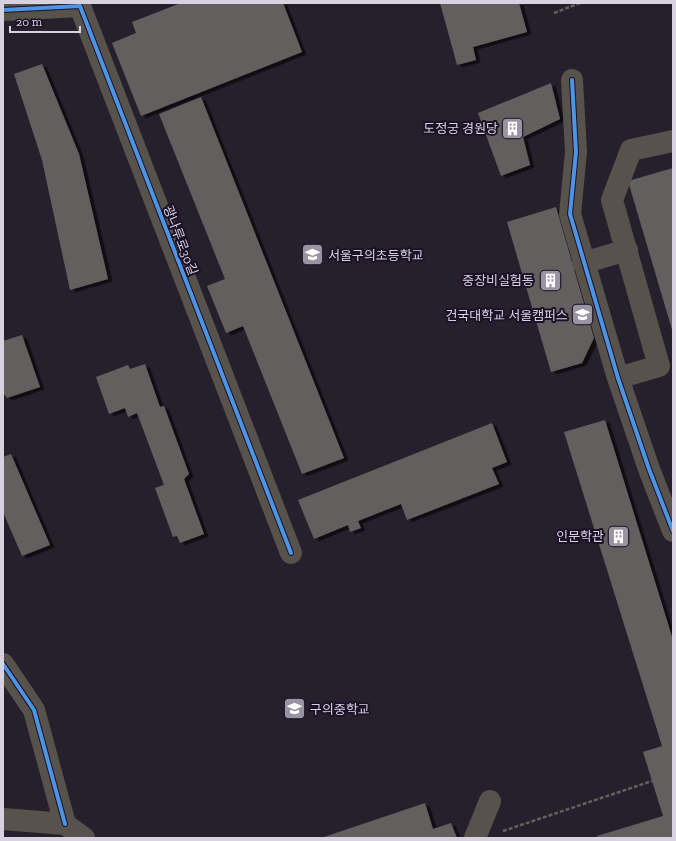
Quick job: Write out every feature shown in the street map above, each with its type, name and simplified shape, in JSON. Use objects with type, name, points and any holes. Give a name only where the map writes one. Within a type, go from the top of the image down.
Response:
[{"type":"street","name":"광나루로30길","points":[[3,10],[80,6],[292,553]]},
{"type":"street","points":[[572,80],[576,152],[570,214],[583,263],[618,378],[649,469],[673,531]]},
{"type":"street","points":[[618,378],[659,366],[612,200],[631,150],[673,141]]},
{"type":"street","points":[[583,263],[627,250]]},
{"type":"street","points":[[3,664],[34,710],[65,824]]},
{"type":"street","points":[[475,838],[490,802]]},
{"type":"street","points":[[3,819],[65,824],[84,838]]},
{"type":"path","points":[[554,13],[580,3]]},
{"type":"path","points":[[498,833],[652,782]]},
{"type":"building","points":[[181,3],[283,3],[302,52],[141,116],[112,43],[136,33],[132,22]]},
{"type":"building","points":[[440,3],[519,3],[527,32],[473,47],[476,60],[457,65]]},
{"type":"building","points":[[42,64],[79,154],[108,279],[70,290],[42,160],[14,74]]},
{"type":"building","name":"도정궁 경원당","points":[[551,83],[560,119],[523,137],[530,165],[501,176],[478,113]]},
{"type":"building","points":[[201,97],[344,458],[302,474],[243,326],[226,333],[207,286],[225,279],[159,114]]},
{"type":"building","points":[[673,168],[673,333],[628,181]]},
{"type":"building","name":"중장비실험동","points":[[556,207],[594,338],[582,363],[551,372],[507,222]]},
{"type":"building","points":[[22,335],[40,387],[7,398],[3,393],[3,341]]},
{"type":"building","points":[[145,364],[160,407],[164,406],[189,474],[184,479],[204,534],[180,543],[177,536],[173,537],[155,488],[164,485],[137,413],[128,417],[125,408],[109,414],[96,377],[128,365],[130,369]]},
{"type":"building","name":"인문학관","points":[[605,420],[673,640],[673,838],[598,838],[597,836],[663,816],[643,752],[662,746],[564,432]]},
{"type":"building","points":[[492,423],[507,462],[492,468],[499,484],[407,520],[401,504],[358,521],[361,528],[350,532],[348,525],[314,539],[298,500]]},
{"type":"building","points":[[11,454],[50,545],[22,556],[3,512],[3,457]]},
{"type":"building","points":[[425,803],[433,829],[451,823],[457,838],[321,838]]},
{"type":"cycle path","points":[[3,10],[80,6],[291,553]]},
{"type":"cycle path","points":[[572,80],[576,152],[570,214],[618,378],[649,469],[673,531]]},
{"type":"cycle path","points":[[3,664],[34,710],[65,824]]},
{"type":"place","name":"도정궁 경원당","points":[[513,128]]},
{"type":"place","name":"서울구의초등학교","points":[[313,255]]},
{"type":"place","name":"중장비실험동","points":[[550,280]]},
{"type":"place","name":"건국대학교 서울캠퍼스","points":[[583,315]]},
{"type":"place","name":"인문학관","points":[[619,536]]},
{"type":"place","name":"구의중학교","points":[[295,709]]}]
